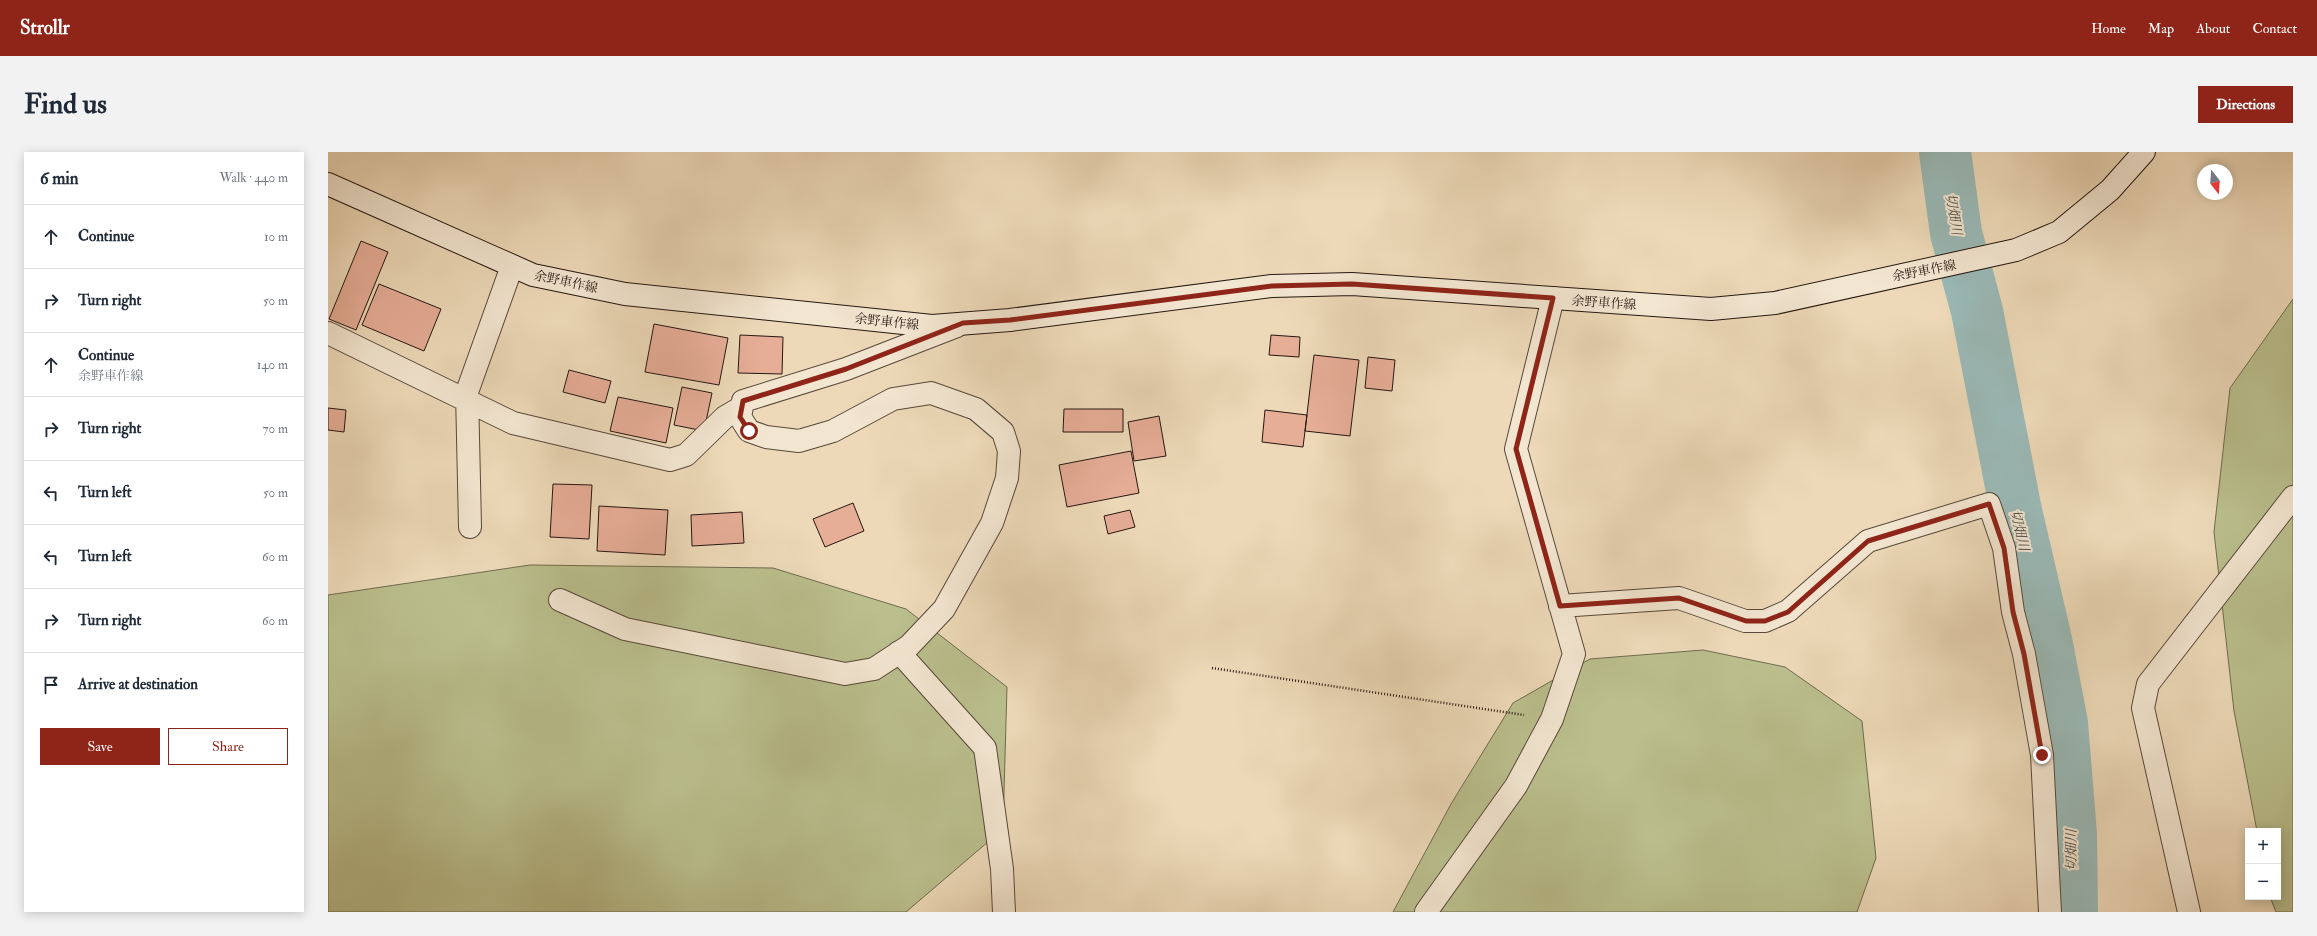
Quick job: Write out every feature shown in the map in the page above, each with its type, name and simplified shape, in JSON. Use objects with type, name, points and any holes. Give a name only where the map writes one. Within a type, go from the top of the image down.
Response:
[{"type":"street","name":"余野車作線","points":[[328,184],[533,275],[625,294],[932,326],[1010,320],[1272,286],[1352,284],[1711,309],[1775,303],[1905,273],[1933,269],[2016,250],[2059,232],[2110,190],[2144,152]]},
{"type":"street","points":[[470,527],[467,392],[512,266]]},
{"type":"street","points":[[1426,912],[1516,786],[1552,720],[1574,654],[1516,449],[1553,298]]},
{"type":"street","points":[[560,600],[625,629],[844,674],[874,669],[909,646],[944,609],[992,522],[1007,478],[1009,451],[1003,432],[976,409],[931,393],[893,399],[832,431],[799,441],[766,437],[749,431],[740,417],[743,401],[846,369],[963,323]]},
{"type":"street","points":[[328,333],[467,402],[513,423],[670,460],[686,455],[725,418],[742,407]]},
{"type":"street","points":[[2189,912],[2142,708],[2148,684],[2293,497]]},
{"type":"street","points":[[1560,606],[1679,598],[1746,621],[1765,621],[1788,612],[1868,541],[1989,504],[2004,548],[2013,612],[2024,654],[2042,755],[2050,912]]},
{"type":"street","points":[[899,652],[985,748],[1002,869],[1004,912]]},
{"type":"path","points":[[1212,668],[1552,720]]},
{"type":"green space","points":[[2293,299],[2293,912],[2276,912],[2271,900],[2281,900],[2281,828],[2256,828],[2234,711],[2214,532],[2230,388]]},
{"type":"green space","points":[[530,565],[773,568],[906,609],[1007,687],[1003,829],[906,912],[328,912],[328,595]]},
{"type":"green space","points":[[1703,650],[1785,667],[1862,721],[1876,858],[1857,912],[1393,912],[1451,804],[1513,703],[1590,659]]},
{"type":"building","points":[[361,241],[388,252],[356,330],[329,319]]},
{"type":"building","points":[[379,284],[441,309],[424,351],[362,325]]},
{"type":"building","points":[[654,324],[728,338],[719,385],[645,372]]},
{"type":"building","points":[[740,335],[783,337],[782,374],[738,373]]},
{"type":"building","points":[[1271,335],[1300,337],[1299,357],[1269,355]]},
{"type":"building","points":[[1314,355],[1359,360],[1350,436],[1305,431]]},
{"type":"building","points":[[1368,357],[1395,360],[1392,391],[1365,388]]},
{"type":"building","points":[[569,370],[611,381],[605,403],[563,392]]},
{"type":"building","points":[[682,387],[712,393],[704,431],[674,425]]},
{"type":"building","points":[[618,397],[673,408],[666,443],[610,431]]},
{"type":"building","points":[[328,408],[346,410],[344,432],[328,430]]},
{"type":"building","points":[[1064,409],[1123,409],[1123,432],[1063,432]]},
{"type":"building","points":[[1265,410],[1307,415],[1303,447],[1262,442]]},
{"type":"building","points":[[1159,416],[1166,456],[1134,461],[1128,422]]},
{"type":"building","points":[[1131,451],[1139,493],[1067,507],[1059,465]]},
{"type":"building","points":[[553,484],[592,485],[589,539],[550,537]]},
{"type":"building","points":[[853,503],[864,531],[825,547],[813,519]]},
{"type":"building","points":[[599,506],[668,510],[665,555],[597,551]]},
{"type":"building","points":[[1130,510],[1135,527],[1108,534],[1104,516]]},
{"type":"building","points":[[742,512],[744,543],[692,546],[691,515]]},
{"type":"waterway","name":"切畑川","points":[[1945,152],[1956,233],[1977,311],[2016,511],[2046,640],[2062,723],[2071,834],[2072,912]]},
{"type":"route","points":[[749,431],[740,417],[743,401],[846,369],[963,323],[1010,320],[1272,286],[1352,284],[1553,298],[1516,449],[1560,606],[1679,598],[1746,621],[1765,621],[1788,612],[1868,541],[1989,504],[2004,548],[2013,612],[2024,654],[2042,755]]}]
